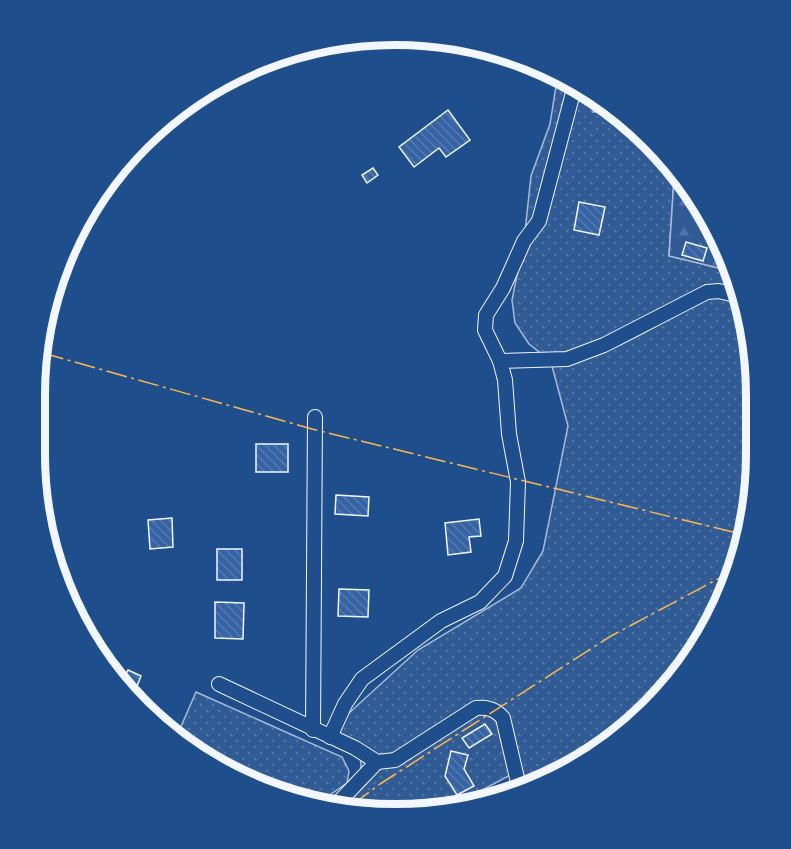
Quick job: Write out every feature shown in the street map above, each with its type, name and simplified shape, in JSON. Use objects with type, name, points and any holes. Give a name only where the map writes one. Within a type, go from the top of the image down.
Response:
[{"type":"street","points":[[330,737],[345,704],[362,679],[441,621],[480,602],[505,576],[516,541],[518,482],[500,361],[485,330],[486,315],[503,288],[524,242],[539,222],[573,93]]},
{"type":"street","points":[[500,361],[567,359],[604,345],[707,292],[719,291],[730,294]]},
{"type":"street","points":[[313,730],[315,417]]},
{"type":"street","points":[[219,684],[377,762],[395,760],[476,708],[486,707],[496,710],[503,718],[518,781]]},
{"type":"street","points":[[341,799],[377,762]]},
{"type":"green space","points":[[556,84],[594,107],[593,112],[600,111],[627,132],[674,182],[669,256],[722,269],[729,290],[718,287],[605,341],[567,355],[543,355],[529,344],[515,323],[512,300],[524,241],[531,176],[550,124]]},
{"type":"green space","points":[[674,182],[699,220],[722,269],[669,256]]},
{"type":"green space","points":[[718,296],[732,299],[743,350],[746,454],[743,499],[734,544],[719,588],[699,629],[674,667],[627,717],[609,732],[571,757],[530,777],[516,782],[512,774],[473,795],[441,801],[396,804],[344,800],[360,776],[359,753],[326,734],[418,650],[521,588],[543,551],[568,426],[552,366],[569,364],[610,350],[708,297]]},
{"type":"green space","points":[[196,692],[342,757],[349,771],[347,783],[327,797],[305,792],[240,768],[180,730]]},
{"type":"building","points":[[448,110],[470,140],[446,157],[439,148],[414,167],[399,147]]},
{"type":"building","points":[[373,168],[378,175],[367,183],[362,175]]},
{"type":"building","points":[[579,202],[605,207],[599,235],[574,230]]},
{"type":"building","points":[[686,242],[707,248],[703,261],[682,255]]},
{"type":"building","points":[[256,444],[288,444],[288,472],[256,472]]},
{"type":"building","points":[[336,495],[369,497],[368,516],[335,514]]},
{"type":"building","points":[[172,518],[173,547],[150,549],[148,520]]},
{"type":"building","points":[[479,519],[481,536],[469,537],[471,552],[448,555],[445,523]]},
{"type":"building","points":[[217,549],[242,549],[242,580],[217,580]]},
{"type":"building","points":[[339,589],[369,590],[368,617],[338,616]]},
{"type":"building","points":[[215,602],[244,603],[243,639],[215,638]]},
{"type":"building","points":[[128,670],[141,676],[136,689],[132,685],[125,676]]},
{"type":"building","points":[[485,724],[492,734],[469,748],[462,738]]},
{"type":"building","points":[[451,751],[468,755],[464,769],[474,786],[457,795],[445,776]]},
{"type":"power","points":[[48,354],[312,429],[737,533]]},
{"type":"power","points":[[357,802],[380,784],[611,636],[723,576]]}]
